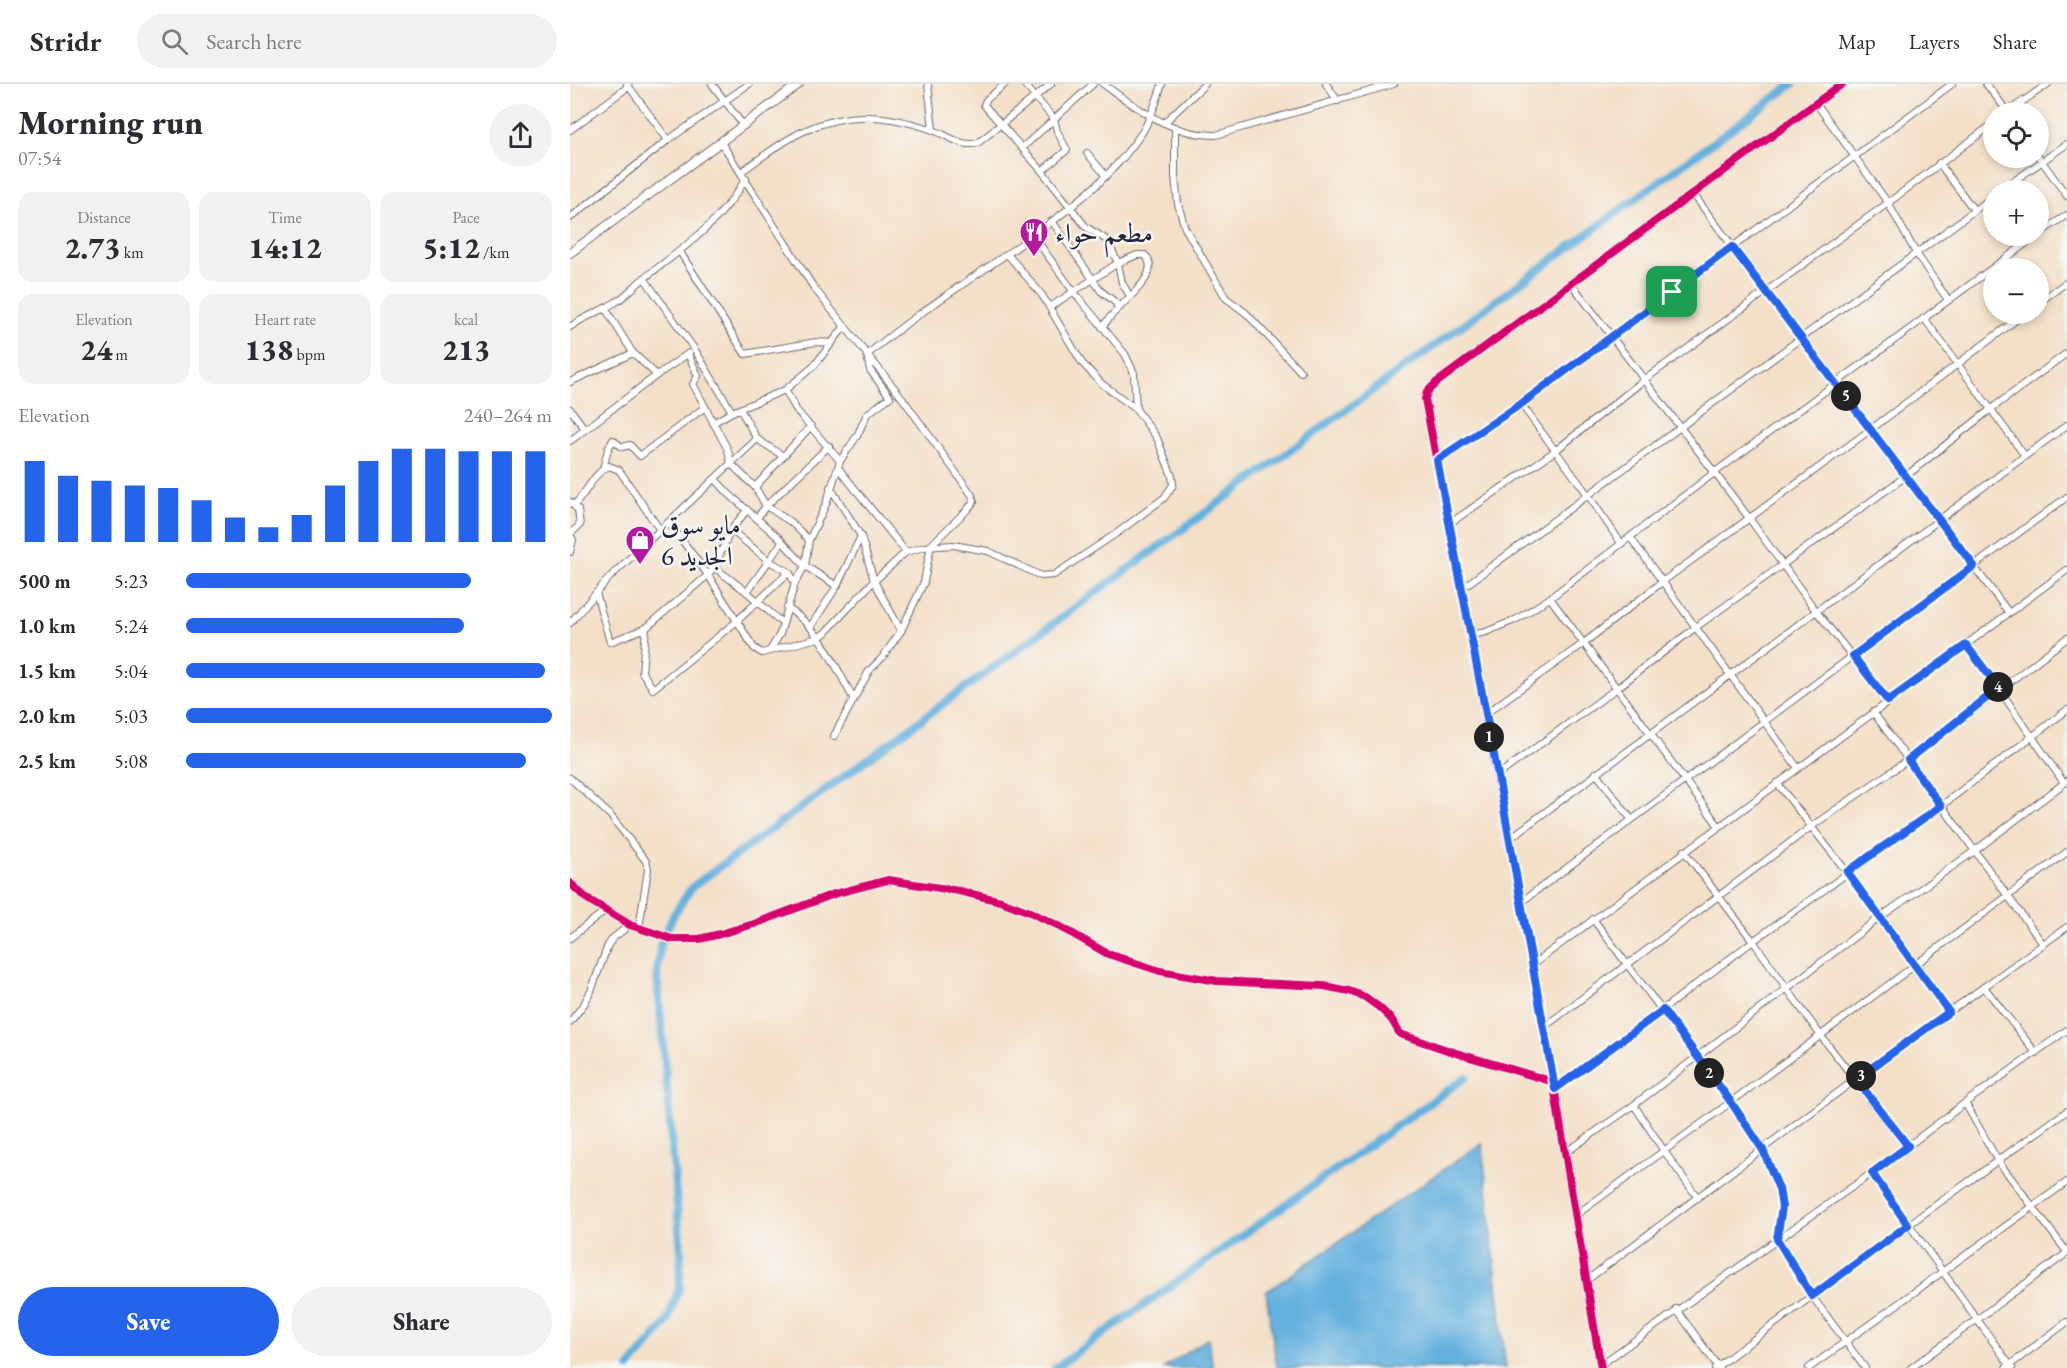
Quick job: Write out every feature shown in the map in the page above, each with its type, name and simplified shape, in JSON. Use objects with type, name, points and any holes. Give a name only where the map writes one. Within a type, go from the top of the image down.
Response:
[{"type":"street","points":[[712,84],[743,125]]},
{"type":"street","points":[[570,218],[668,140],[749,84]]},
{"type":"street","points":[[570,253],[799,84]]},
{"type":"street","points":[[927,84],[933,130]]},
{"type":"street","points":[[1005,84],[984,102],[984,105],[1042,171],[1089,231],[1107,240],[1118,263],[1122,283],[1130,296]]},
{"type":"street","points":[[1024,84],[1054,119],[1057,131],[1067,150],[1042,171]]},
{"type":"street","points":[[741,172],[804,131],[851,117],[892,118],[933,130],[971,145],[978,142],[1051,84]]},
{"type":"street","points":[[1022,148],[1093,84]]},
{"type":"street","points":[[1103,84],[1151,117],[1201,135],[1216,135],[1394,84]]},
{"type":"street","points":[[867,355],[899,328],[1008,255],[1095,188],[1142,132],[1151,117],[1162,84]]},
{"type":"street","points":[[1164,123],[1204,84]]},
{"type":"street","points":[[1326,84],[1338,101]]},
{"type":"street","points":[[1842,84],[1436,383],[1427,392],[1425,399],[1544,1027],[1600,1366],[1676,1309],[1872,1173],[2067,1030]]},
{"type":"street","points":[[1437,460],[1521,404],[1613,337],[1952,84]]},
{"type":"street","points":[[1986,84],[2000,102]]},
{"type":"street","points":[[2022,102],[2048,84]]},
{"type":"street","points":[[570,130],[628,85],[668,140]]},
{"type":"street","points":[[1816,103],[1888,203],[1916,253],[1948,300]]},
{"type":"street","points":[[1175,127],[1175,177],[1178,204],[1185,228],[1226,298],[1246,314],[1301,372]]},
{"type":"street","points":[[1449,524],[1555,451],[1644,380],[1767,292],[1983,131]]},
{"type":"street","points":[[721,142],[814,288],[903,399],[974,501],[932,545],[924,582],[901,631],[882,658],[869,671],[834,736]]},
{"type":"street","points":[[2049,154],[2067,144]]},
{"type":"street","points":[[1087,153],[1106,176]]},
{"type":"street","points":[[1939,164],[1974,210]]},
{"type":"street","points":[[2014,180],[2029,168]]},
{"type":"street","points":[[2047,168],[2067,196]]},
{"type":"street","points":[[570,327],[620,299],[680,252],[721,215],[746,178]]},
{"type":"street","points":[[1694,194],[2009,613]]},
{"type":"street","points":[[1462,588],[1983,204]]},
{"type":"street","points":[[2049,227],[2067,214]]},
{"type":"street","points":[[1052,221],[1101,291],[1119,308]]},
{"type":"street","points":[[1033,235],[1073,291],[1117,342],[1132,366],[1136,409]]},
{"type":"street","points":[[1471,636],[1518,619],[1550,598],[1948,300],[2016,246]]},
{"type":"street","points":[[680,252],[745,354],[816,342],[832,343]]},
{"type":"street","points":[[1050,307],[1118,263],[1141,254],[1148,258],[1147,276],[1102,327]]},
{"type":"street","points":[[669,523],[708,575],[754,648],[762,653],[818,638],[906,552],[932,545],[953,545],[988,551],[1047,577],[1054,575],[1117,533],[1164,498],[1173,485],[1172,476],[1157,438],[1136,409],[1102,384],[1087,369],[1050,307],[1008,255]]},
{"type":"street","points":[[644,278],[695,350],[732,412]]},
{"type":"street","points":[[2049,295],[2067,282]]},
{"type":"street","points":[[1571,283],[1749,518],[1816,611],[1888,701]]},
{"type":"street","points":[[605,309],[633,353],[657,375]]},
{"type":"street","points":[[1924,318],[2025,456]]},
{"type":"street","points":[[1485,714],[1584,643],[1662,582],[2010,324]]},
{"type":"street","points":[[713,423],[732,412],[785,390],[814,366],[844,327]]},
{"type":"street","points":[[570,441],[657,375],[695,350]]},
{"type":"street","points":[[1498,776],[1696,627],[1906,476],[1990,409],[2067,352]]},
{"type":"street","points":[[570,382],[633,353]]},
{"type":"street","points":[[688,354],[698,376],[693,384],[728,450],[732,464],[754,487],[766,506],[792,523],[809,540]]},
{"type":"street","points":[[769,652],[776,644],[795,583],[805,566],[809,540],[826,504],[840,461],[857,436],[867,414],[890,397],[870,370],[867,355]]},
{"type":"street","points":[[785,390],[797,411],[840,461]]},
{"type":"street","points":[[1521,404],[1622,543]]},
{"type":"street","points":[[603,469],[608,448],[613,440],[622,447],[630,445],[640,456],[705,407]]},
{"type":"street","points":[[570,409],[585,429]]},
{"type":"street","points":[[740,409],[758,439],[783,456]]},
{"type":"street","points":[[754,487],[811,426]]},
{"type":"street","points":[[1509,839],[2067,426]]},
{"type":"street","points":[[570,623],[610,577],[758,439]]},
{"type":"street","points":[[757,518],[766,506],[829,446]]},
{"type":"street","points":[[570,552],[573,540],[570,535],[580,525],[578,510],[572,503],[580,499],[597,474],[609,466],[619,470],[660,530]]},
{"type":"street","points":[[838,470],[906,552]]},
{"type":"street","points":[[715,478],[805,566],[837,586]]},
{"type":"street","points":[[830,488],[861,536],[874,581],[901,631]]},
{"type":"street","points":[[1521,902],[2067,497]]},
{"type":"street","points":[[596,593],[610,642],[646,628],[708,575],[731,530],[747,510]]},
{"type":"street","points":[[731,530],[769,561],[789,572],[795,583]]},
{"type":"street","points":[[811,626],[837,586],[861,536]]},
{"type":"street","points":[[1630,537],[1798,768]]},
{"type":"street","points":[[747,592],[782,542]]},
{"type":"street","points":[[714,567],[782,623]]},
{"type":"street","points":[[1532,964],[2067,570]]},
{"type":"street","points":[[646,628],[642,672],[653,689],[736,622],[789,572]]},
{"type":"street","points":[[1550,598],[1718,825]]},
{"type":"street","points":[[787,608],[811,626],[853,698]]},
{"type":"street","points":[[1544,1027],[1812,826],[1908,760],[2067,638]]},
{"type":"street","points":[[1565,1153],[1634,1105],[1879,918],[1976,850],[2066,782],[1966,645]]},
{"type":"street","points":[[1554,1086],[1663,1010],[1847,872],[1941,806],[2067,710]]},
{"type":"street","points":[[1873,712],[2043,944]]},
{"type":"street","points":[[1596,773],[1631,819]]},
{"type":"street","points":[[570,778],[610,815],[646,861],[648,869],[639,928]]},
{"type":"street","points":[[1777,783],[1847,872],[1949,1012]]},
{"type":"street","points":[[1684,851],[1753,941],[1821,1036],[1908,1146]]},
{"type":"street","points":[[1576,1215],[2067,852]]},
{"type":"street","points":[[571,885],[605,911],[630,925],[672,939],[699,939],[754,924],[834,894],[878,882],[888,880],[922,884],[1001,901],[1059,926],[1108,954],[1160,971],[1217,981],[1324,986],[1349,991],[1365,997],[1380,1008],[1392,1020],[1400,1034],[1554,1086]]},
{"type":"street","points":[[570,938],[605,911]]},
{"type":"street","points":[[1593,919],[1731,1102],[1763,1150],[1779,1189],[1782,1207],[1777,1239],[1812,1296],[1865,1368]]},
{"type":"street","points":[[570,1022],[591,991],[608,945],[613,938],[630,925]]},
{"type":"street","points":[[1587,1280],[1856,1079],[2067,927]]},
{"type":"street","points":[[1984,987],[2036,1053]]},
{"type":"street","points":[[1911,1368],[1976,1322],[2067,1252],[1998,1161],[1965,1103]]},
{"type":"street","points":[[1634,1105],[1698,1198]]},
{"type":"street","points":[[1676,1309],[1717,1367],[1908,1225],[2067,1111]]},
{"type":"street","points":[[1872,1173],[2009,1367],[2067,1322]]},
{"type":"street","points":[[1809,1368],[2067,1182]]},
{"type":"water","points":[[1482,1143],[1506,1368],[1277,1368],[1266,1292]]},
{"type":"water","points":[[1208,1338],[1213,1368],[1164,1368]]},
{"type":"waterway","points":[[629,1368],[667,1322],[679,1288],[681,1252],[657,975],[660,946],[673,916],[692,887],[1793,84]]},
{"type":"waterway","points":[[1055,1368],[1466,1077]]},
{"type":"cycle path","points":[[1601,1368],[1544,1027],[1425,399],[1427,392],[1436,383],[1842,84]]},
{"type":"cycle path","points":[[570,883],[586,898],[630,925],[672,939],[699,939],[720,934],[754,924],[834,894],[888,880],[959,891],[1001,901],[1030,912],[1108,954],[1160,971],[1217,981],[1324,986],[1349,991],[1365,997],[1380,1008],[1392,1020],[1400,1034],[1554,1082]]},
{"type":"place","name":"مطعم حواء","points":[[1034,258]]},
{"type":"place","name":"مايو سوق 6 الجديد","points":[[640,566]]},
{"type":"route","points":[[1732,247],[1974,566],[1853,656],[1888,701],[1966,645],[1999,688],[1908,760],[1941,806],[1847,872],[1949,1012],[1856,1079],[1908,1146],[1872,1173],[1908,1225],[1812,1296],[1777,1239],[1782,1207],[1774,1173],[1763,1150],[1731,1102],[1663,1010],[1555,1089],[1437,460],[1521,404],[1672,292],[1732,247]]}]
